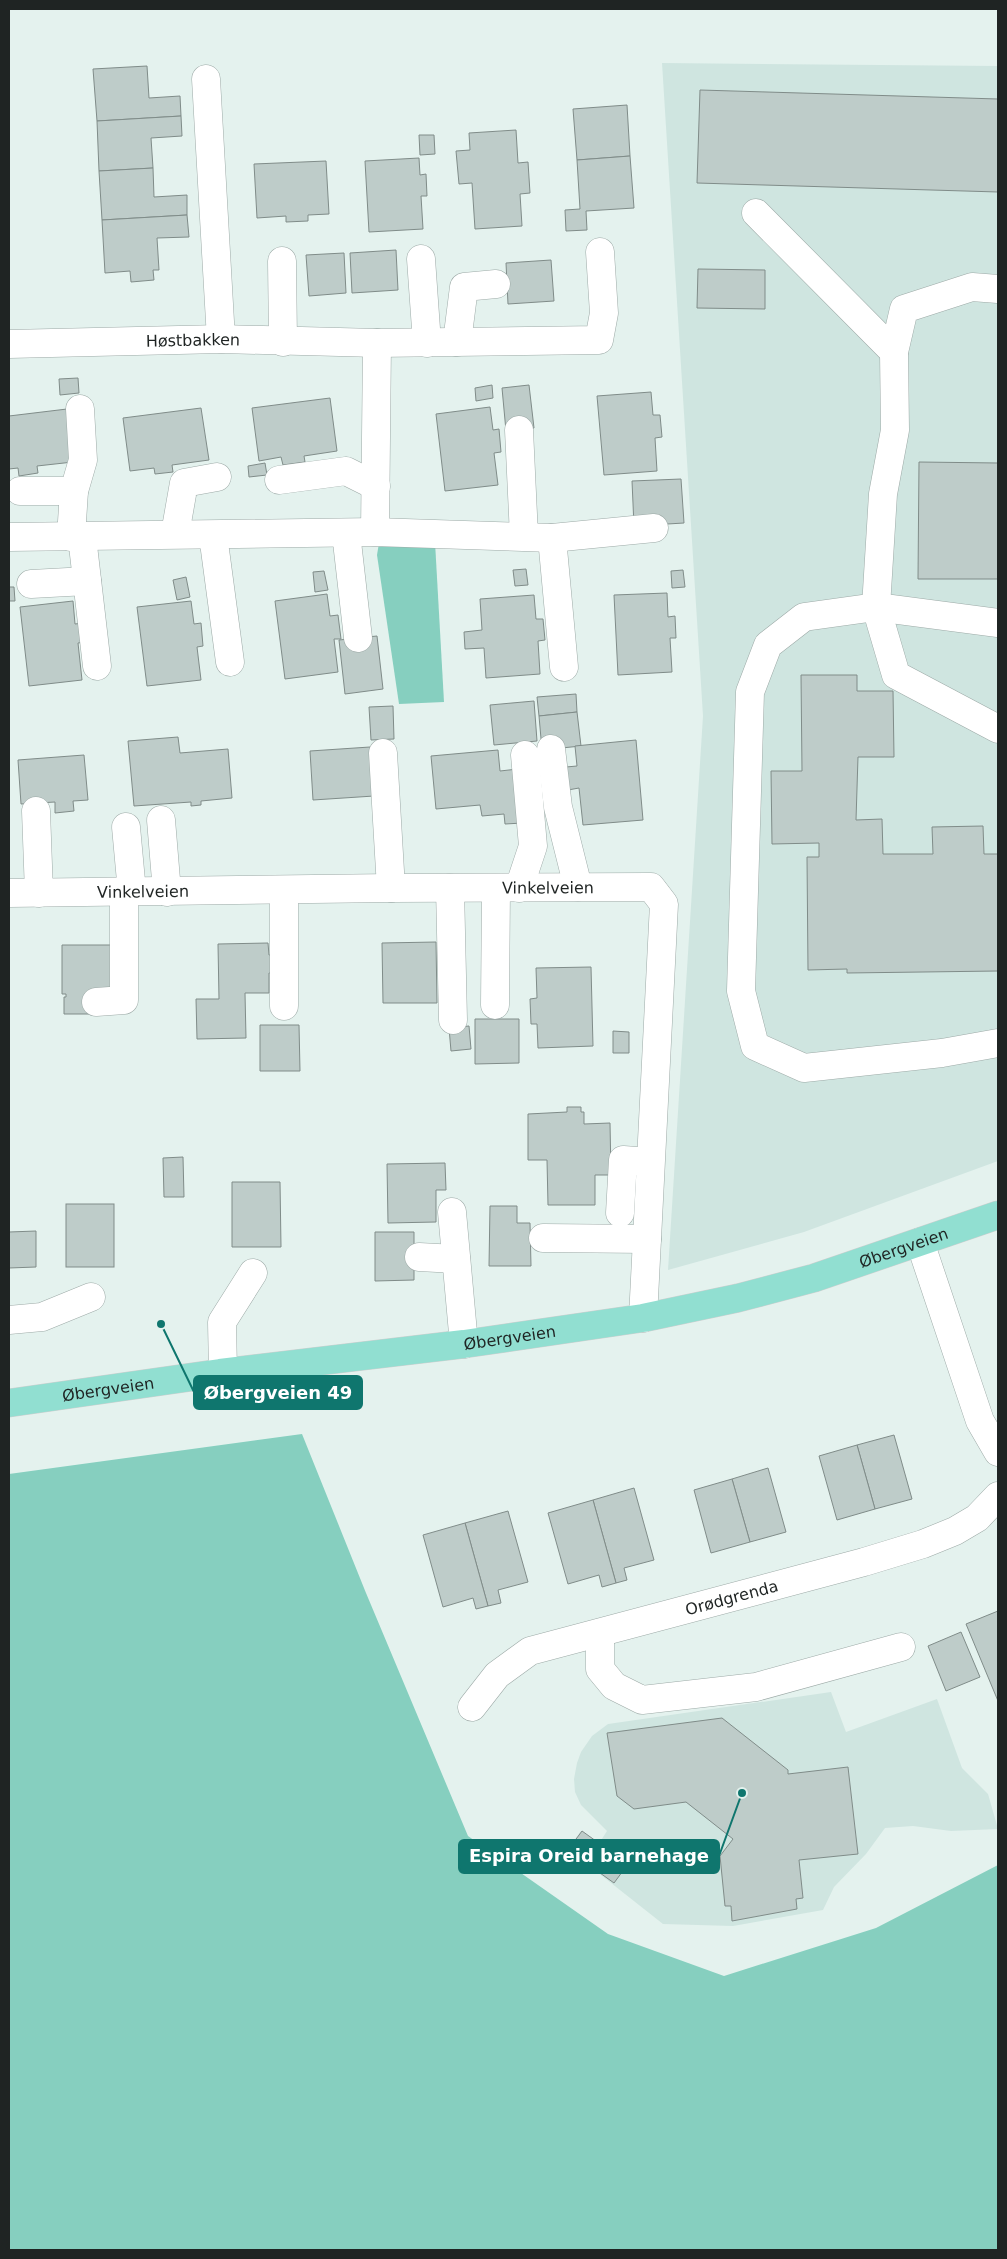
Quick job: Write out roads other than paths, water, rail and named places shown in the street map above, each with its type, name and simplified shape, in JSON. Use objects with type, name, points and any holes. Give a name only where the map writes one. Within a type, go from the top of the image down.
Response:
[{"type":"main road","name":"Øbergveien","points":[[9,1402],[223,1372],[464,1344],[643,1318],[738,1298],[814,1278],[998,1215]]},
{"type":"street","points":[[206,79],[221,339]]},
{"type":"street","points":[[756,213],[894,352]]},
{"type":"street","name":"Høstbakken","points":[[9,344],[221,339],[377,344],[599,340],[604,313],[600,252]]},
{"type":"street","points":[[421,258],[427,343]]},
{"type":"street","points":[[282,261],[283,342]]},
{"type":"street","points":[[457,342],[464,287],[496,284]]},
{"type":"street","points":[[998,288],[972,286],[904,310],[894,352],[895,430],[883,494],[876,607],[896,676],[998,729]]},
{"type":"street","points":[[375,532],[377,344]]},
{"type":"street","points":[[80,409],[83,460],[74,491],[76,537],[87,581],[96,666]]},
{"type":"street","points":[[519,430],[524,536]]},
{"type":"street","points":[[279,480],[346,471],[376,486]]},
{"type":"street","points":[[175,534],[184,484],[217,477]]},
{"type":"street","points":[[20,491],[74,491]]},
{"type":"street","points":[[9,537],[375,532],[552,538],[654,528]]},
{"type":"street","points":[[346,533],[358,638]]},
{"type":"street","points":[[214,535],[230,662]]},
{"type":"street","points":[[552,538],[564,667]]},
{"type":"street","points":[[31,584],[87,581]]},
{"type":"street","points":[[998,623],[876,607],[804,617],[768,644],[750,692],[740,991],[755,1046],[804,1068],[942,1053],[998,1043]]},
{"type":"street","points":[[551,749],[558,806],[578,887]]},
{"type":"street","points":[[383,753],[391,888]]},
{"type":"street","points":[[495,1005],[507,888],[533,846],[525,755]]},
{"type":"street","points":[[36,811],[39,893]]},
{"type":"street","points":[[161,820],[167,892]]},
{"type":"street","points":[[96,1002],[124,1000],[128,892],[126,827]]},
{"type":"street","name":"Vinkelveien","points":[[9,893],[651,887],[664,904],[643,1318]]},
{"type":"street","points":[[450,888],[453,1020]]},
{"type":"street","points":[[284,890],[284,1006]]},
{"type":"street","points":[[620,1213],[623,1160],[650,1162]]},
{"type":"street","points":[[452,1212],[464,1344]]},
{"type":"street","points":[[543,1238],[647,1239]]},
{"type":"street","points":[[920,1242],[980,1421],[998,1452]]},
{"type":"street","points":[[419,1257],[456,1259]]},
{"type":"street","points":[[223,1372],[222,1322],[253,1273]]},
{"type":"street","points":[[9,1320],[42,1317],[91,1297]]},
{"type":"street","name":"Orødgrenda","points":[[472,1707],[497,1675],[530,1651],[864,1562],[923,1544],[955,1531],[977,1518],[998,1496]]},
{"type":"street","points":[[600,1633],[600,1669],[614,1686],[642,1700],[756,1687],[902,1647]]},
{"type":"place","name":"Øbergveien 49","points":[[161,1324]]},
{"type":"place","name":"Espira Oreid barnehage","points":[[742,1793]]}]
